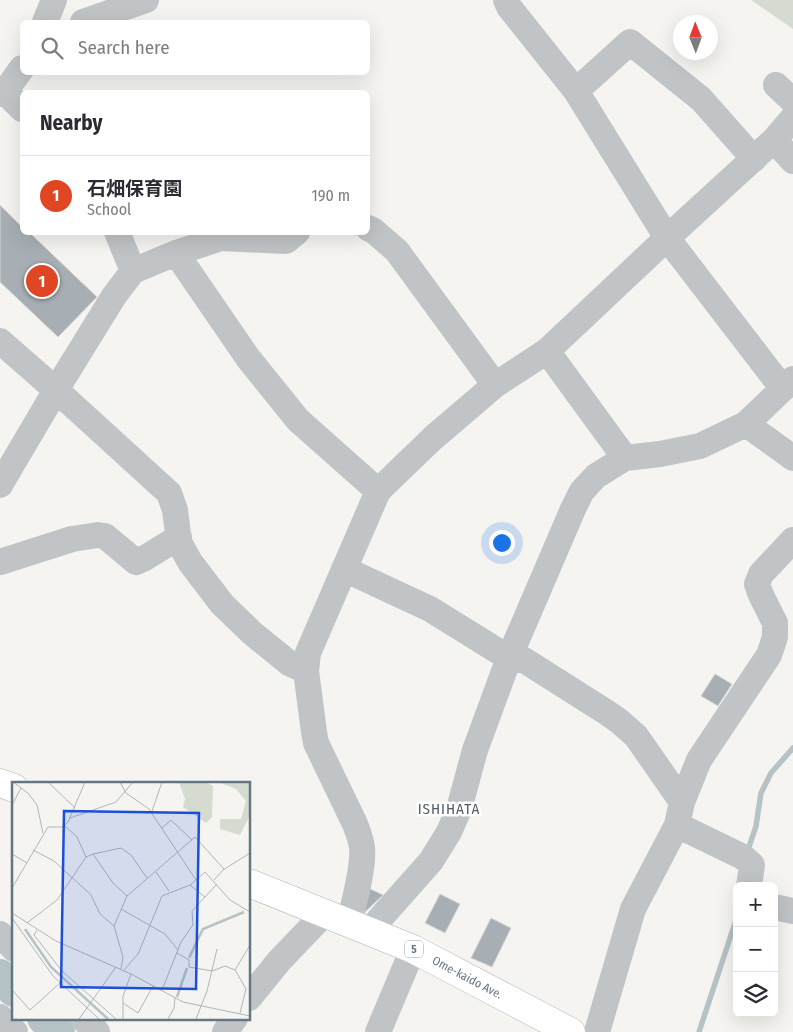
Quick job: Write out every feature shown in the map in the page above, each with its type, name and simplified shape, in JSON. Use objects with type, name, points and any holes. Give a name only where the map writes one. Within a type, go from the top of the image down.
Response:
[{"type":"main road","points":[[0,782],[12,787]]},
{"type":"main road","name":"Ome-kaido Ave.","points":[[250,883],[413,949],[539,1025],[571,1032]]},
{"type":"street","points":[[46,20],[54,0]]},
{"type":"street","points":[[89,20],[146,0]]},
{"type":"street","points":[[250,997],[278,961],[348,922],[431,861],[449,832],[458,809],[475,750],[509,658],[582,491],[596,476],[625,458],[660,454],[700,446],[746,424],[788,384],[667,238],[576,91],[509,2]]},
{"type":"street","points":[[576,91],[630,42],[701,99],[754,159]]},
{"type":"street","points":[[9,98],[20,73]]},
{"type":"street","points":[[348,922],[357,890],[361,862],[360,837],[316,743],[306,671],[308,653],[378,491],[433,438],[495,385],[547,351],[754,159],[793,118]]},
{"type":"street","points":[[774,140],[793,160]]},
{"type":"street","points":[[370,229],[397,251],[495,385]]},
{"type":"street","points":[[118,235],[133,271]]},
{"type":"street","points":[[0,485],[114,296],[133,271],[176,253],[221,238],[286,241],[293,235]]},
{"type":"street","points":[[176,253],[248,358],[298,420],[378,491]]},
{"type":"street","points":[[0,341],[169,493],[175,510],[179,542],[190,562],[222,604],[289,663],[306,671]]},
{"type":"street","points":[[547,351],[625,458]]},
{"type":"street","points":[[746,424],[793,458]]},
{"type":"street","points":[[0,562],[72,539],[98,535],[105,536],[136,562],[178,537]]},
{"type":"street","points":[[597,1032],[633,909],[680,814],[699,760],[769,655],[775,637],[775,623],[757,584],[761,574],[793,540]]},
{"type":"street","points":[[344,569],[430,609],[509,658],[524,660],[619,721],[636,736],[680,814],[752,865],[750,882]]},
{"type":"street","points":[[778,908],[793,911]]},
{"type":"street","points":[[0,934],[12,947]]},
{"type":"street","points":[[378,1032],[413,949]]},
{"type":"street","points":[[0,1016],[15,1032]]},
{"type":"street","points":[[84,1020],[96,1032]]},
{"type":"street","points":[[225,1032],[234,1020]]},
{"type":"shaded area","points":[[751,0],[793,0],[793,29]]},
{"type":"building","points":[[0,205],[20,225],[20,235],[32,235],[97,297],[58,337],[0,282]]},
{"type":"building","points":[[715,674],[732,684],[718,706],[701,696]]},
{"type":"building","points":[[362,885],[383,895],[364,913]]},
{"type":"building","points":[[440,894],[460,904],[445,933],[425,923]]},
{"type":"building","points":[[491,918],[511,928],[492,967],[471,958]]},
{"type":"waterway","points":[[748,850],[756,826],[761,793],[771,773],[793,748]]},
{"type":"waterway","points":[[699,1032],[734,927]]},
{"type":"waterway","points":[[0,976],[12,988]]},
{"type":"waterway","points":[[46,1020],[58,1032]]},
{"type":"place","name":"石畑保育園","points":[[42,281]]},
{"type":"district","name":"ISHIHATA","points":[[449,809]]}]
